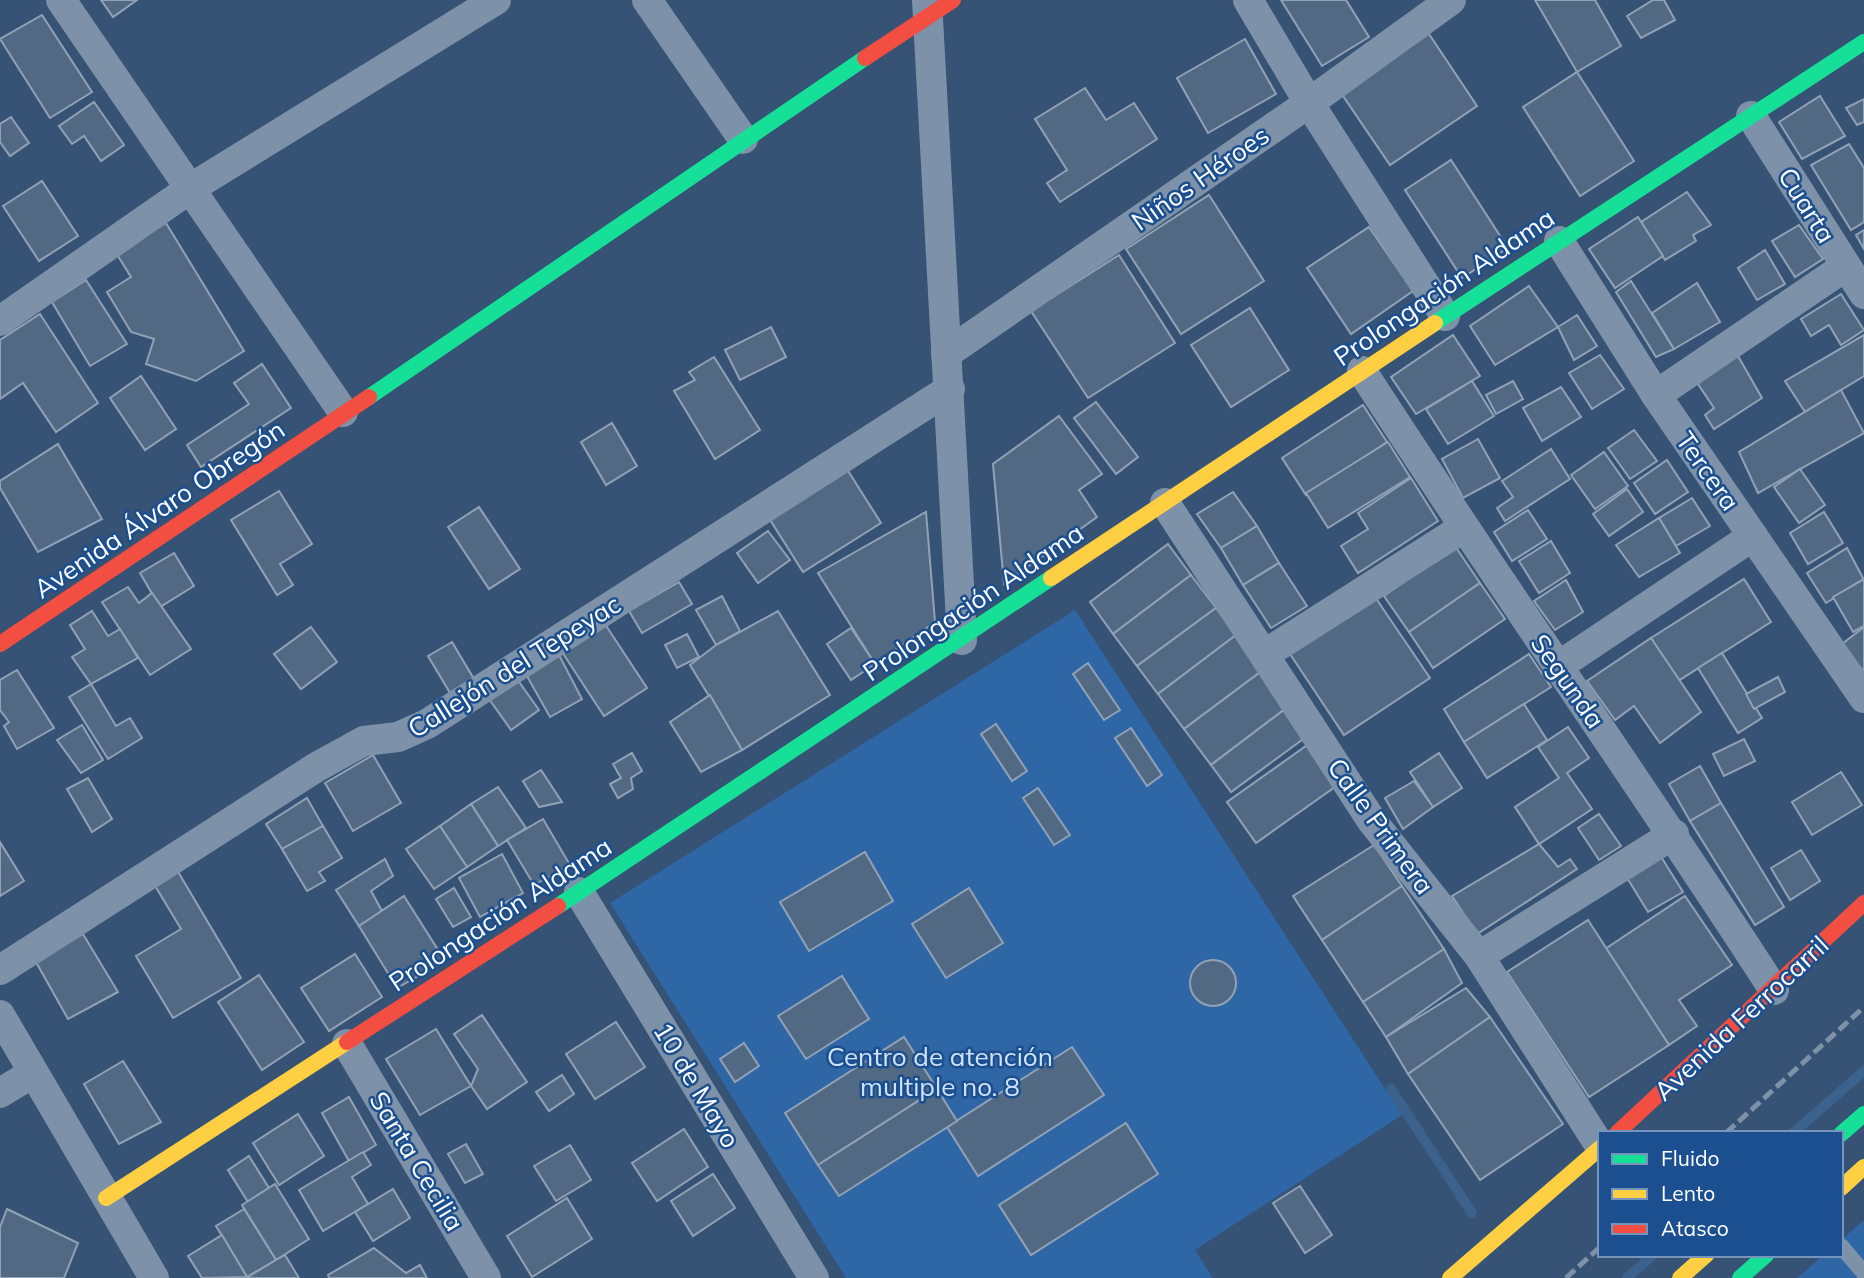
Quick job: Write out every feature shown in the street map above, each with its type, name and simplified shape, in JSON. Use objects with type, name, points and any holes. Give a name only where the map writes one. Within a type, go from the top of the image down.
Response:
[{"type":"street","points":[[61,0],[343,412]]},
{"type":"street","points":[[0,321],[191,188],[496,0]]},
{"type":"street","points":[[647,0],[743,139]]},
{"type":"street","name":"Avenida Álvaro Obregón","points":[[0,644],[280,458],[928,9],[953,0]]},
{"type":"street","points":[[1248,0],[1309,103],[1445,316]]},
{"type":"street","name":"Niños Héroes","points":[[946,354],[1309,103],[1451,0]]},
{"type":"street","points":[[928,9],[962,640]]},
{"type":"street","name":"Prolongación Aldama","points":[[106,1198],[579,892],[962,640],[1445,316],[1864,42]]},
{"type":"street","name":"Cuarta","points":[[1751,116],[1864,293]]},
{"type":"street","name":"Tercera","points":[[1559,241],[1656,395],[1864,698]]},
{"type":"street","points":[[1656,395],[1846,266]]},
{"type":"street","name":"Segunda","points":[[1362,371],[1462,528],[1674,834],[1774,990]]},
{"type":"street","name":"Callejón del Tepeyac","points":[[0,970],[315,768],[364,741],[398,737],[427,724],[950,389]]},
{"type":"street","name":"Calle Primera","points":[[1165,503],[1373,821],[1479,956],[1598,1144]]},
{"type":"street","points":[[1265,654],[1462,528]]},
{"type":"street","points":[[1558,667],[1753,536]]},
{"type":"street","points":[[1479,956],[1674,834]]},
{"type":"street","name":"10 de Mayo","points":[[579,892],[814,1278]]},
{"type":"street","name":"Avenida Ferrocarril","points":[[1619,1131],[1774,990],[1864,903]]},
{"type":"street","points":[[0,1015],[154,1278]]},
{"type":"street","name":"Santa Cecilia","points":[[347,1044],[486,1278]]},
{"type":"street","points":[[0,1093],[33,1073]]},
{"type":"street","points":[[1843,1132],[1864,1114]]},
{"type":"street","points":[[1450,1278],[1598,1149]]},
{"type":"street","points":[[1843,1186],[1864,1167]]},
{"type":"street","points":[[1680,1278],[1704,1257]]},
{"type":"street","points":[[1740,1278],[1764,1257]]},
{"type":"lane","points":[[1843,1248],[1864,1273]]},
{"type":"green space","name":"Centro de atención multiple no. 8","points":[[1075,610],[1402,1115],[1195,1250],[1213,1278],[846,1278],[610,903]]},
{"type":"green space","points":[[1864,1220],[1864,1278],[1797,1278],[1822,1257],[1843,1257],[1843,1238]]},
{"type":"building","points":[[101,0],[137,0],[113,17]]},
{"type":"building","points":[[1281,0],[1346,0],[1369,37],[1322,66]]},
{"type":"building","points":[[1535,0],[1595,0],[1621,46],[1577,72]]},
{"type":"building","points":[[1653,0],[1664,0],[1675,20],[1641,38],[1627,16]]},
{"type":"building","points":[[42,15],[92,92],[50,118],[0,39]]},
{"type":"building","points":[[1429,34],[1477,106],[1390,165],[1341,93]]},
{"type":"building","points":[[1245,39],[1276,94],[1208,133],[1177,78]]},
{"type":"building","points":[[1577,72],[1634,161],[1580,196],[1523,107]]},
{"type":"building","points":[[1085,88],[1106,120],[1134,103],[1157,139],[1060,202],[1047,183],[1067,170],[1035,119]]},
{"type":"building","points":[[1820,96],[1845,136],[1802,159],[1779,122]]},
{"type":"building","points":[[1864,99],[1864,122],[1857,125],[1846,108]]},
{"type":"building","points":[[94,102],[124,145],[101,161],[84,136],[72,144],[59,126]]},
{"type":"building","points":[[11,117],[29,143],[10,156],[0,142],[0,124]]},
{"type":"building","points":[[1849,144],[1864,168],[1864,222],[1851,230],[1811,165]]},
{"type":"building","points":[[1451,160],[1508,248],[1462,278],[1405,190]]},
{"type":"building","points":[[42,181],[78,236],[39,261],[3,206]]},
{"type":"building","points":[[1687,192],[1711,225],[1693,235],[1696,241],[1665,260],[1641,222]]},
{"type":"building","points":[[1209,195],[1264,281],[1181,334],[1126,249]]},
{"type":"building","points":[[1638,217],[1663,256],[1615,288],[1589,249]]},
{"type":"building","points":[[166,223],[244,351],[196,381],[146,364],[154,339],[131,332],[107,292],[131,277],[116,253]]},
{"type":"building","points":[[1799,225],[1823,259],[1795,277],[1772,241]]},
{"type":"building","points":[[1369,227],[1413,291],[1351,334],[1307,268]]},
{"type":"building","points":[[1864,230],[1864,249],[1856,235]]},
{"type":"building","points":[[1765,250],[1785,284],[1757,300],[1738,268]]},
{"type":"building","points":[[1119,255],[1175,343],[1088,398],[1031,311]]},
{"type":"building","points":[[86,280],[127,344],[90,366],[52,302]]},
{"type":"building","points":[[1631,281],[1674,349],[1656,357],[1616,292]]},
{"type":"building","points":[[1697,283],[1720,322],[1674,349],[1652,313]]},
{"type":"building","points":[[1529,286],[1558,327],[1495,365],[1470,326]]},
{"type":"building","points":[[1841,294],[1864,330],[1841,345],[1829,325],[1811,336],[1801,319]]},
{"type":"building","points":[[1250,308],[1289,370],[1231,407],[1191,345]]},
{"type":"building","points":[[40,314],[98,403],[56,432],[23,383],[0,399],[0,340]]},
{"type":"building","points":[[1577,315],[1597,346],[1574,360],[1558,327]]},
{"type":"building","points":[[771,327],[786,357],[740,380],[725,350]]},
{"type":"building","points":[[1453,335],[1480,376],[1416,414],[1391,377]]},
{"type":"building","points":[[1864,335],[1864,376],[1805,412],[1785,381]]},
{"type":"building","points":[[1600,355],[1624,389],[1592,409],[1569,373]]},
{"type":"building","points":[[1738,356],[1762,398],[1714,429],[1705,415],[1714,408],[1696,381]]},
{"type":"building","points":[[714,357],[760,430],[715,459],[674,391],[695,380],[689,372]]},
{"type":"building","points":[[262,364],[291,408],[201,467],[187,445],[249,404],[234,383]]},
{"type":"building","points":[[141,376],[176,429],[145,450],[110,398]]},
{"type":"building","points":[[1472,381],[1494,416],[1448,444],[1426,409]]},
{"type":"building","points":[[1513,381],[1523,399],[1496,414],[1486,395]]},
{"type":"building","points":[[1561,387],[1581,417],[1542,441],[1523,408]]},
{"type":"building","points":[[1841,390],[1864,433],[1758,493],[1739,452]]},
{"type":"building","points":[[1096,402],[1138,457],[1116,474],[1074,418]]},
{"type":"building","points":[[1363,405],[1387,442],[1306,495],[1282,458]]},
{"type":"building","points":[[1059,416],[1102,474],[1079,490],[1097,517],[1004,584],[993,464]]},
{"type":"building","points":[[612,423],[637,466],[606,485],[581,442]]},
{"type":"building","points":[[1634,430],[1657,461],[1630,479],[1608,448]]},
{"type":"building","points":[[1478,439],[1500,478],[1463,498],[1442,459]]},
{"type":"building","points":[[1388,442],[1410,477],[1328,528],[1306,493]]},
{"type":"building","points":[[58,444],[102,519],[38,552],[0,488],[0,481]]},
{"type":"building","points":[[1551,449],[1570,479],[1505,521],[1497,508],[1513,497],[1502,481]]},
{"type":"building","points":[[1604,452],[1628,486],[1595,509],[1571,475]]},
{"type":"building","points":[[1667,460],[1688,492],[1655,514],[1634,483]]},
{"type":"building","points":[[845,466],[881,523],[803,572],[767,515]]},
{"type":"building","points":[[1800,469],[1825,505],[1799,523],[1774,487]]},
{"type":"building","points":[[1411,478],[1438,521],[1358,573],[1341,546],[1368,529],[1358,513]]},
{"type":"building","points":[[1627,489],[1643,512],[1609,536],[1593,514]]},
{"type":"building","points":[[279,491],[312,544],[280,564],[293,585],[277,595],[231,520]]},
{"type":"building","points":[[1233,492],[1257,526],[1221,548],[1197,514]]},
{"type":"building","points":[[1692,498],[1710,526],[1676,546],[1659,518]]},
{"type":"building","points":[[479,507],[520,569],[489,589],[448,527]]},
{"type":"building","points":[[1528,510],[1547,539],[1512,561],[1494,532]]},
{"type":"building","points":[[926,512],[935,622],[875,664],[818,573]]},
{"type":"building","points":[[1824,512],[1843,543],[1808,564],[1790,533]]},
{"type":"building","points":[[1659,518],[1680,553],[1639,577],[1616,545]]},
{"type":"building","points":[[1257,526],[1279,563],[1243,585],[1221,548]]},
{"type":"building","points":[[768,531],[790,560],[758,583],[737,553]]},
{"type":"building","points":[[1551,541],[1570,573],[1539,593],[1519,561]]},
{"type":"building","points":[[1168,544],[1191,575],[1113,634],[1090,602]]},
{"type":"building","points":[[1455,546],[1480,583],[1409,632],[1384,596]]},
{"type":"building","points":[[1847,548],[1864,580],[1826,603],[1807,573]]},
{"type":"building","points":[[174,553],[194,586],[160,607],[140,573]]},
{"type":"building","points":[[1279,563],[1307,606],[1271,628],[1243,585]]},
{"type":"building","points":[[1191,575],[1216,608],[1137,666],[1113,634]]},
{"type":"building","points":[[1744,579],[1771,622],[1678,681],[1651,638]]},
{"type":"building","points":[[1864,579],[1864,626],[1853,632],[1833,597]]},
{"type":"building","points":[[1566,580],[1583,612],[1555,630],[1534,601]]},
{"type":"building","points":[[679,582],[692,604],[642,633],[629,611]]},
{"type":"building","points":[[1480,583],[1505,619],[1433,668],[1409,632]]},
{"type":"building","points":[[128,587],[139,603],[152,593],[191,649],[150,675],[102,602]]},
{"type":"building","points":[[722,596],[740,631],[716,645],[696,610]]},
{"type":"building","points":[[1375,597],[1430,678],[1344,735],[1290,654]]},
{"type":"building","points":[[1216,608],[1236,635],[1158,694],[1137,666]]},
{"type":"building","points":[[92,611],[108,636],[120,629],[138,658],[91,684],[72,657],[85,649],[70,625]]},
{"type":"building","points":[[778,611],[830,695],[742,750],[690,665],[716,645]]},
{"type":"building","points":[[601,618],[647,688],[604,716],[562,652]]},
{"type":"building","points":[[311,627],[337,662],[301,689],[274,654]]},
{"type":"building","points":[[1864,627],[1864,672],[1842,644]]},
{"type":"building","points":[[851,628],[875,664],[851,680],[827,644]]},
{"type":"building","points":[[687,634],[699,657],[677,668],[665,645]]},
{"type":"building","points":[[1236,635],[1263,670],[1184,729],[1158,694]]},
{"type":"building","points":[[1651,638],[1701,712],[1660,743],[1634,706],[1615,720],[1587,681]]},
{"type":"building","points":[[452,642],[474,679],[450,693],[428,656]]},
{"type":"building","points":[[558,653],[582,699],[550,717],[524,671]]},
{"type":"building","points":[[1722,653],[1762,718],[1738,733],[1698,668]]},
{"type":"building","points":[[1529,654],[1551,687],[1464,742],[1444,709]]},
{"type":"building","points":[[1088,663],[1120,710],[1104,720],[1073,674]]},
{"type":"building","points":[[17,670],[54,728],[17,749],[4,726],[9,722],[0,710],[0,680]]},
{"type":"building","points":[[1263,670],[1289,706],[1211,765],[1184,729]]},
{"type":"building","points":[[1778,677],[1785,692],[1754,709],[1746,694]]},
{"type":"building","points":[[517,679],[539,710],[511,730],[489,699]]},
{"type":"building","points":[[91,684],[116,726],[130,718],[142,738],[108,759],[69,697]]},
{"type":"building","points":[[710,695],[742,750],[701,772],[670,722]]},
{"type":"building","points":[[1524,704],[1547,740],[1487,778],[1464,742]]},
{"type":"building","points":[[1289,706],[1310,734],[1231,792],[1211,765]]},
{"type":"building","points":[[996,724],[1027,771],[1012,781],[981,734]]},
{"type":"building","points":[[82,725],[103,760],[81,773],[57,740]]},
{"type":"building","points":[[1568,727],[1589,758],[1567,773],[1592,809],[1539,844],[1515,807],[1559,778],[1538,747]]},
{"type":"building","points":[[1131,728],[1162,775],[1147,786],[1115,738]]},
{"type":"building","points":[[1744,739],[1755,761],[1724,776],[1713,754]]},
{"type":"building","points":[[1313,741],[1342,782],[1256,843],[1227,802]]},
{"type":"building","points":[[632,753],[642,771],[631,778],[633,789],[618,798],[610,784],[621,778],[613,764]]},
{"type":"building","points":[[1439,753],[1462,788],[1433,807],[1410,772]]},
{"type":"building","points":[[373,755],[401,803],[353,831],[325,783]]},
{"type":"building","points":[[1700,766],[1721,803],[1690,821],[1669,784]]},
{"type":"building","points":[[541,770],[562,802],[539,807],[523,781]]},
{"type":"building","points":[[1841,772],[1862,805],[1812,835],[1792,802]]},
{"type":"building","points":[[88,778],[112,819],[92,832],[67,789]]},
{"type":"building","points":[[1414,781],[1433,807],[1403,829],[1385,798]]},
{"type":"building","points":[[498,787],[526,828],[498,846],[471,804]]},
{"type":"building","points":[[1038,788],[1070,835],[1054,845],[1023,798]]},
{"type":"building","points":[[307,798],[323,826],[282,849],[266,824]]},
{"type":"building","points":[[1721,803],[1784,907],[1755,925],[1690,821]]},
{"type":"building","points":[[471,804],[498,846],[467,867],[440,826]]},
{"type":"building","points":[[1599,814],[1621,846],[1599,860],[1578,828]]},
{"type":"building","points":[[543,819],[570,865],[534,885],[507,840]]},
{"type":"building","points":[[323,826],[342,858],[319,872],[325,881],[307,891],[282,849]]},
{"type":"building","points":[[440,826],[467,867],[434,889],[406,849]]},
{"type":"building","points":[[0,842],[24,881],[0,896]]},
{"type":"building","points":[[1539,844],[1558,867],[1570,859],[1577,869],[1477,934],[1452,896]]},
{"type":"building","points":[[1374,845],[1402,886],[1322,940],[1293,896]]},
{"type":"building","points":[[1801,850],[1820,881],[1790,900],[1771,868]]},
{"type":"building","points":[[865,852],[893,901],[809,951],[780,902]]},
{"type":"building","points":[[502,854],[523,893],[480,917],[459,878]]},
{"type":"building","points":[[1660,855],[1683,892],[1648,912],[1626,876]]},
{"type":"building","points":[[385,859],[393,876],[371,891],[382,911],[359,926],[336,890]]},
{"type":"building","points":[[177,870],[241,978],[173,1018],[136,956],[181,929],[154,884]]},
{"type":"building","points":[[1402,886],[1444,949],[1363,1002],[1322,940]]},
{"type":"building","points":[[454,888],[471,917],[453,927],[436,899]]},
{"type":"building","points":[[969,888],[1003,943],[946,978],[912,924]]},
{"type":"building","points":[[404,896],[445,961],[397,988],[359,926]]},
{"type":"building","points":[[1685,896],[1732,965],[1679,1000],[1697,1026],[1669,1045],[1605,949]]},
{"type":"building","points":[[1588,920],[1669,1045],[1589,1097],[1507,972]]},
{"type":"building","points":[[83,934],[118,992],[68,1019],[36,962]]},
{"type":"building","points":[[1444,949],[1462,983],[1386,1037],[1363,1002]]},
{"type":"building","points":[[355,954],[382,997],[329,1031],[301,988]]},
{"type":"building","points":[[1213,960],[1229,967],[1236,983],[1229,999],[1213,1006],[1197,999],[1190,983],[1197,967]]},
{"type":"building","points":[[259,975],[304,1042],[262,1070],[218,1002]]},
{"type":"building","points":[[842,976],[869,1019],[806,1059],[778,1016]]},
{"type":"building","points":[[1466,988],[1490,1017],[1408,1074],[1386,1037]]},
{"type":"building","points":[[482,1015],[527,1082],[487,1109],[471,1086],[478,1069],[454,1034]]},
{"type":"building","points":[[1490,1017],[1563,1124],[1480,1180],[1408,1074]]},
{"type":"building","points":[[616,1022],[645,1067],[595,1099],[566,1054]]},
{"type":"building","points":[[436,1029],[471,1086],[420,1115],[386,1059]]},
{"type":"building","points":[[904,1037],[937,1089],[818,1165],[785,1113]]},
{"type":"building","points":[[744,1043],[759,1066],[735,1082],[720,1059]]},
{"type":"building","points":[[1072,1047],[1104,1095],[978,1176],[947,1127]]},
{"type":"building","points":[[123,1061],[161,1122],[119,1144],[84,1084]]},
{"type":"building","points":[[562,1075],[574,1094],[549,1111],[536,1092]]},
{"type":"building","points":[[937,1089],[957,1121],[839,1196],[818,1165]]},
{"type":"building","points":[[349,1097],[376,1145],[349,1161],[322,1113]]},
{"type":"building","points":[[298,1114],[324,1156],[279,1185],[253,1143]]},
{"type":"building","points":[[1126,1123],[1158,1174],[1031,1255],[999,1205]]},
{"type":"building","points":[[684,1129],[708,1167],[657,1201],[632,1163]]},
{"type":"building","points":[[466,1144],[483,1174],[465,1183],[448,1154]]},
{"type":"building","points":[[570,1145],[591,1180],[556,1201],[534,1166]]},
{"type":"building","points":[[363,1152],[371,1165],[352,1177],[368,1204],[323,1231],[299,1190]]},
{"type":"building","points":[[249,1156],[269,1188],[248,1202],[228,1170]]},
{"type":"building","points":[[713,1174],[735,1208],[693,1236],[671,1201]]},
{"type":"building","points":[[275,1184],[309,1239],[276,1260],[242,1205]]},
{"type":"building","points":[[1300,1186],[1332,1235],[1305,1253],[1273,1203]]},
{"type":"building","points":[[393,1189],[410,1218],[373,1241],[355,1212]]},
{"type":"building","points":[[567,1198],[592,1239],[532,1277],[507,1236]]},
{"type":"building","points":[[7,1209],[78,1243],[64,1278],[0,1278],[0,1227]]},
{"type":"building","points":[[244,1209],[276,1260],[247,1277],[216,1226]]},
{"type":"building","points":[[222,1235],[247,1277],[202,1278],[188,1256]]},
{"type":"building","points":[[374,1248],[406,1273],[420,1265],[427,1278],[329,1278],[328,1275]]},
{"type":"building","points":[[285,1255],[299,1278],[246,1278],[276,1260]]},
{"type":"waterway","points":[[1795,1131],[1864,1071]]},
{"type":"waterway","points":[[1391,1089],[1472,1213]]},
{"type":"waterway","points":[[1627,1278],[1651,1257]]},
{"type":"railway","points":[[1728,1131],[1864,1007]]},
{"type":"railway","points":[[1566,1278],[1598,1249]]},
{"type":"traffic: fast","points":[[1435,323],[1864,42]]},
{"type":"traffic: fast","points":[[369,397],[865,58]]},
{"type":"traffic: fast","points":[[558,906],[1051,578]]},
{"type":"traffic: fast","points":[[1843,1132],[1864,1114]]},
{"type":"traffic: fast","points":[[1740,1278],[1764,1257]]},
{"type":"traffic: slow","points":[[1051,578],[1435,323]]},
{"type":"traffic: slow","points":[[106,1198],[347,1042]]},
{"type":"traffic: slow","points":[[1450,1278],[1598,1150]]},
{"type":"traffic: slow","points":[[1843,1186],[1864,1167]]},
{"type":"traffic: slow","points":[[1680,1278],[1704,1257]]},
{"type":"traffic: jam","points":[[865,58],[953,0]]},
{"type":"traffic: jam","points":[[0,644],[369,397]]},
{"type":"traffic: jam","points":[[1619,1131],[1864,903]]},
{"type":"traffic: jam","points":[[347,1042],[558,906]]}]
